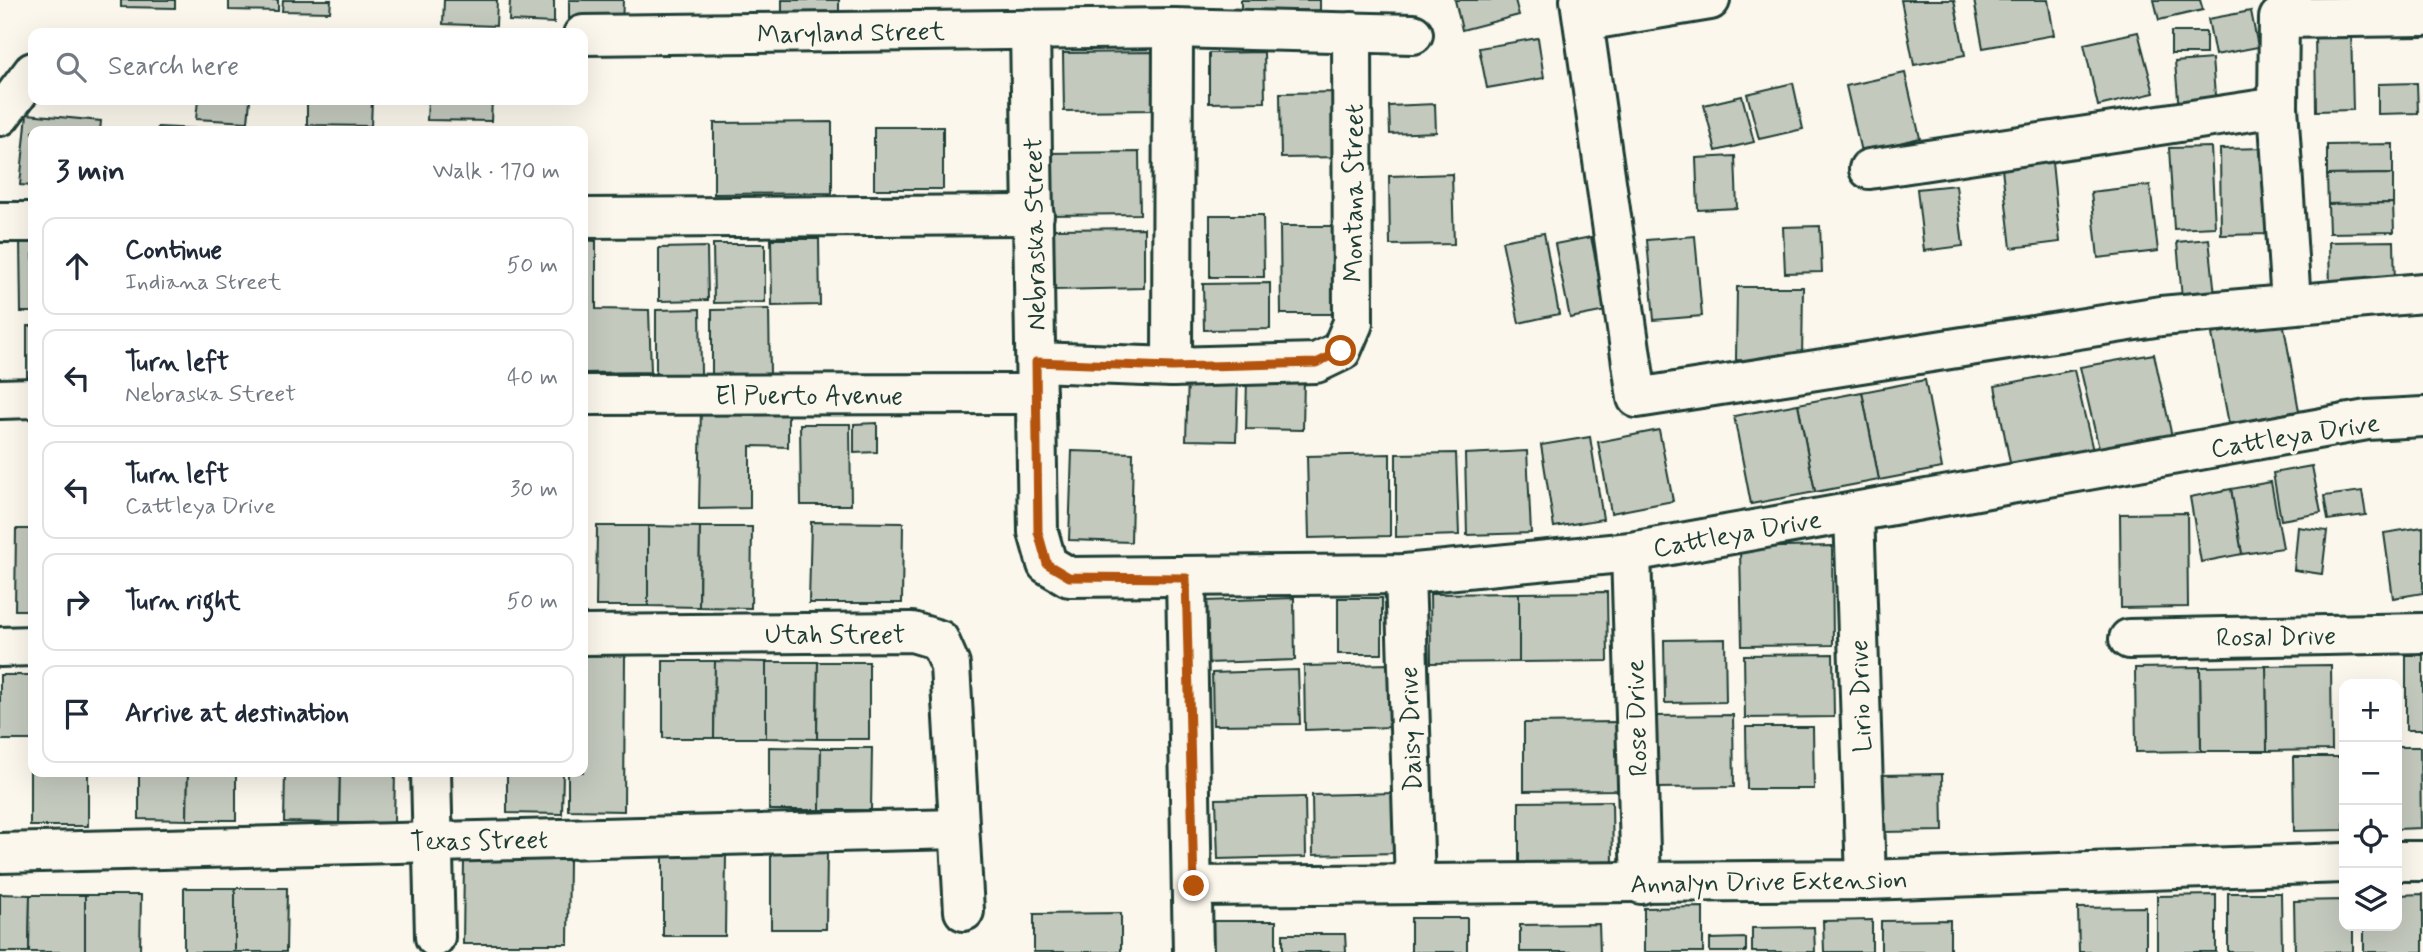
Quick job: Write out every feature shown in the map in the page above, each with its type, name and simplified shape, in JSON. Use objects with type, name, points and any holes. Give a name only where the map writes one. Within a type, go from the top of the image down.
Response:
[{"type":"street","points":[[1710,0],[1582,10],[1637,398],[2161,316],[2423,293]]},
{"type":"street","points":[[2291,303],[2278,107],[2279,18],[2423,16]]},
{"type":"street","points":[[1172,367],[1173,27]]},
{"type":"street","name":"Maryland Street","points":[[588,35],[1173,27],[1413,34]]},
{"type":"street","name":"Nebraska Street","points":[[1030,29],[1038,532],[1047,564]]},
{"type":"street","name":"Montana Street","points":[[1341,351],[1353,323],[1352,33]]},
{"type":"street","points":[[0,116],[28,78]]},
{"type":"street","points":[[1870,169],[2278,107]]},
{"type":"street","points":[[588,218],[1034,215]]},
{"type":"street","points":[[0,222],[28,222]]},
{"type":"street","name":"El Puerto Avenue","points":[[588,395],[1036,378],[1172,367],[1316,363],[1341,351]]},
{"type":"street","points":[[0,399],[28,398]]},
{"type":"street","name":"Cattleya Drive","points":[[1047,564],[1069,577],[1186,578],[1405,573],[1631,552],[2367,421],[2423,417]]},
{"type":"street","name":"Lirio Drive","points":[[1854,512],[1866,880]]},
{"type":"street","name":"Rose Drive","points":[[1631,552],[1640,884]]},
{"type":"street","name":"Daisy Drive","points":[[1405,573],[1415,884]]},
{"type":"street","points":[[1186,578],[1194,952]]},
{"type":"street","name":"Utah Street","points":[[588,635],[912,632],[939,640],[950,665],[964,911]]},
{"type":"street","name":"Rosal Drive","points":[[2129,639],[2423,633]]},
{"type":"street","points":[[0,647],[28,646]]},
{"type":"street","points":[[431,777],[435,937]]},
{"type":"street","name":"Texas Street","points":[[0,853],[958,829]]},
{"type":"street","points":[[2402,862],[2423,860]]},
{"type":"street","name":"Annalyn Drive Extension","points":[[1194,886],[1866,880],[2339,863]]},
{"type":"building","points":[[121,0],[175,0],[175,8],[121,7]]},
{"type":"building","points":[[229,0],[278,0],[278,11],[229,10]]},
{"type":"building","points":[[283,0],[331,0],[330,12],[282,11]]},
{"type":"building","points":[[444,0],[497,0],[496,26],[443,24]]},
{"type":"building","points":[[510,0],[554,0],[554,23],[509,21]]},
{"type":"building","points":[[569,0],[623,0],[622,26],[569,24]]},
{"type":"building","points":[[782,0],[839,0],[839,26],[782,27]]},
{"type":"building","points":[[1241,0],[1320,0],[1320,10],[1241,11]]},
{"type":"building","points":[[1455,0],[1515,0],[1519,15],[1462,30]]},
{"type":"building","points":[[1901,0],[1954,0],[1965,55],[1914,65]]},
{"type":"building","points":[[1974,0],[2048,0],[2054,35],[1983,48]]},
{"type":"building","points":[[2154,0],[2200,0],[2203,10],[2159,20]]},
{"type":"building","points":[[2251,11],[2258,47],[2215,55],[2208,19]]},
{"type":"building","points":[[2351,28],[2353,110],[2316,111],[2315,29]]},
{"type":"building","points":[[2138,32],[2154,93],[2098,106],[2084,44]]},
{"type":"building","points":[[2171,32],[2206,32],[2206,54],[2171,54]]},
{"type":"building","points":[[1538,38],[1544,78],[1487,88],[1479,48]]},
{"type":"building","points":[[1157,52],[1158,110],[1064,111],[1063,53]]},
{"type":"building","points":[[1264,52],[1265,102],[1209,103],[1209,53]]},
{"type":"building","points":[[2212,59],[2216,107],[2179,111],[2175,62]]},
{"type":"building","points":[[1905,73],[1920,138],[1861,152],[1846,86]]},
{"type":"building","points":[[1793,83],[1803,129],[1759,139],[1747,94]]},
{"type":"building","points":[[2417,83],[2418,113],[2378,114],[2378,84]]},
{"type":"building","points":[[1342,92],[1343,157],[1281,158],[1280,93]]},
{"type":"building","points":[[1742,96],[1754,142],[1716,151],[1704,105]]},
{"type":"building","points":[[1435,104],[1436,132],[1390,134],[1389,106]]},
{"type":"building","points":[[197,105],[250,105],[248,122],[196,119]]},
{"type":"building","points":[[307,105],[372,105],[371,126],[307,125]]},
{"type":"building","points":[[428,105],[492,105],[491,121],[427,120]]},
{"type":"building","points":[[27,114],[101,121],[100,126],[28,126],[28,186],[20,185]]},
{"type":"building","points":[[832,122],[832,193],[714,194],[714,123]]},
{"type":"building","points":[[874,127],[943,127],[943,189],[874,189]]},
{"type":"building","points":[[2393,144],[2393,174],[2327,175],[2327,145]]},
{"type":"building","points":[[2211,147],[2215,227],[2174,229],[2169,148]]},
{"type":"building","points":[[2268,148],[2269,234],[2221,235],[2220,149]]},
{"type":"building","points":[[1139,152],[1140,214],[1048,215],[1047,153]]},
{"type":"building","points":[[1735,156],[1737,208],[1698,210],[1696,158]]},
{"type":"building","points":[[2052,162],[2060,242],[2011,248],[2002,168]]},
{"type":"building","points":[[1452,174],[1454,244],[1390,245],[1389,176]]},
{"type":"building","points":[[2393,174],[2393,203],[2328,204],[2327,175]]},
{"type":"building","points":[[1956,185],[1963,246],[1924,251],[1917,189]]},
{"type":"building","points":[[2150,185],[2158,251],[2098,258],[2091,192]]},
{"type":"building","points":[[2393,203],[2394,232],[2329,233],[2328,204]]},
{"type":"building","points":[[1210,215],[1263,215],[1264,277],[1210,277]]},
{"type":"building","points":[[1280,226],[1335,226],[1336,314],[1281,314]]},
{"type":"building","points":[[1820,226],[1822,272],[1785,273],[1783,227]]},
{"type":"building","points":[[1144,228],[1144,288],[1054,290],[1054,229]]},
{"type":"building","points":[[1544,233],[1559,314],[1519,323],[1502,241]]},
{"type":"building","points":[[1695,236],[1702,316],[1654,320],[1647,240]]},
{"type":"building","points":[[1591,237],[1606,311],[1570,318],[1555,244]]},
{"type":"building","points":[[20,239],[28,239],[28,312],[21,312]]},
{"type":"building","points":[[771,239],[819,239],[820,305],[772,306]]},
{"type":"building","points":[[2209,239],[2215,295],[2182,298],[2177,242]]},
{"type":"building","points":[[588,240],[596,241],[596,309],[649,310],[651,372],[588,373]]},
{"type":"building","points":[[2394,241],[2395,288],[2330,290],[2329,242]]},
{"type":"building","points":[[713,244],[765,244],[765,302],[714,303]]},
{"type":"building","points":[[707,247],[708,300],[659,301],[659,248]]},
{"type":"building","points":[[1270,283],[1270,329],[1204,330],[1203,284]]},
{"type":"building","points":[[1737,287],[1803,287],[1802,361],[1736,360]]},
{"type":"building","points":[[700,309],[701,374],[656,375],[656,310]]},
{"type":"building","points":[[769,309],[770,374],[712,375],[712,310]]},
{"type":"building","points":[[2283,321],[2299,411],[2229,424],[2212,334]]},
{"type":"building","points":[[27,326],[28,326],[28,378]]},
{"type":"building","points":[[2154,354],[2172,437],[2100,453],[2080,367]]},
{"type":"building","points":[[2074,370],[2094,455],[2012,473],[1995,386]]},
{"type":"building","points":[[1247,375],[1304,376],[1303,430],[1246,429]]},
{"type":"building","points":[[1188,376],[1238,378],[1236,441],[1186,440]]},
{"type":"building","points":[[1925,380],[1942,468],[1879,480],[1862,392]]},
{"type":"building","points":[[1862,392],[1879,480],[1815,492],[1798,404]]},
{"type":"building","points":[[1798,404],[1815,492],[1751,504],[1734,416]]},
{"type":"building","points":[[701,407],[788,407],[788,447],[750,446],[750,508],[699,509]]},
{"type":"building","points":[[877,423],[877,452],[854,453],[854,424]]},
{"type":"building","points":[[800,424],[850,424],[851,505],[801,505]]},
{"type":"building","points":[[1659,430],[1673,501],[1611,513],[1598,442]]},
{"type":"building","points":[[1590,437],[1603,519],[1554,527],[1541,445]]},
{"type":"building","points":[[1072,451],[1133,453],[1131,542],[1069,540]]},
{"type":"building","points":[[1527,451],[1531,533],[1467,535],[1465,454]]},
{"type":"building","points":[[1456,453],[1459,535],[1396,537],[1396,454]]},
{"type":"building","points":[[1390,454],[1390,536],[1309,538],[1307,456]]},
{"type":"building","points":[[2312,466],[2321,513],[2281,520],[2273,473]]},
{"type":"building","points":[[2271,482],[2283,548],[2242,554],[2231,489]]},
{"type":"building","points":[[2231,489],[2242,554],[2201,562],[2190,497]]},
{"type":"building","points":[[2362,491],[2366,515],[2328,520],[2324,496]]},
{"type":"building","points":[[2187,513],[2188,607],[2121,608],[2120,514]]},
{"type":"building","points":[[811,522],[903,523],[902,603],[809,603]]},
{"type":"building","points":[[597,526],[648,526],[648,606],[596,606]]},
{"type":"building","points":[[648,526],[700,527],[699,607],[648,606]]},
{"type":"building","points":[[700,527],[752,527],[751,608],[699,607]]},
{"type":"building","points":[[2298,527],[2327,531],[2322,574],[2294,570]]},
{"type":"building","points":[[2423,527],[2423,593],[2393,598],[2384,533]]},
{"type":"building","points":[[16,529],[28,529],[28,610],[15,610]]},
{"type":"building","points":[[1832,546],[1833,645],[1742,646],[1740,548]]},
{"type":"building","points":[[1607,592],[1608,661],[1519,662],[1519,593]]},
{"type":"building","points":[[1519,593],[1519,662],[1431,663],[1430,594]]},
{"type":"building","points":[[1294,598],[1295,660],[1207,663],[1205,601]]},
{"type":"building","points":[[1338,598],[1382,598],[1382,654],[1338,654]]},
{"type":"building","points":[[1725,639],[1726,702],[1665,703],[1664,640]]},
{"type":"building","points":[[1833,654],[1834,717],[1745,718],[1744,655]]},
{"type":"building","points":[[588,655],[625,655],[624,811],[568,810],[568,777],[588,777]]},
{"type":"building","points":[[2406,655],[2423,655],[2423,730],[2406,730]]},
{"type":"building","points":[[663,661],[715,661],[714,738],[663,738]]},
{"type":"building","points":[[715,661],[766,662],[766,738],[714,738]]},
{"type":"building","points":[[766,662],[818,662],[817,739],[766,738]]},
{"type":"building","points":[[818,662],[869,662],[869,739],[817,739]]},
{"type":"building","points":[[1390,664],[1392,727],[1305,730],[1304,666]]},
{"type":"building","points":[[2331,665],[2332,750],[2267,751],[2266,666]]},
{"type":"building","points":[[2266,666],[2267,751],[2201,751],[2200,667]]},
{"type":"building","points":[[2200,667],[2201,751],[2136,752],[2135,668]]},
{"type":"building","points":[[1298,670],[1300,724],[1213,725],[1212,673]]},
{"type":"building","points":[[0,675],[28,675],[28,740],[0,740]]},
{"type":"building","points":[[1733,715],[1734,787],[1657,788],[1656,716]]},
{"type":"building","points":[[1617,722],[1618,790],[1524,791],[1524,723]]},
{"type":"building","points":[[1746,727],[1813,727],[1814,789],[1747,789]]},
{"type":"building","points":[[769,747],[821,748],[820,810],[769,810]]},
{"type":"building","points":[[2402,747],[2420,747],[2421,828],[2402,829]]},
{"type":"building","points":[[821,748],[872,748],[871,810],[820,810]]},
{"type":"building","points":[[2293,757],[2339,757],[2339,830],[2294,831]]},
{"type":"building","points":[[1942,774],[1943,831],[1882,832],[1881,775]]},
{"type":"building","points":[[30,777],[88,777],[88,826],[30,826]]},
{"type":"building","points":[[139,777],[188,777],[187,820],[139,819]]},
{"type":"building","points":[[188,777],[236,777],[236,820],[187,820]]},
{"type":"building","points":[[285,777],[340,777],[339,823],[284,822]]},
{"type":"building","points":[[340,777],[395,777],[394,823],[339,823]]},
{"type":"building","points":[[507,777],[563,777],[562,814],[507,813]]},
{"type":"building","points":[[1395,793],[1396,853],[1313,855],[1312,795]]},
{"type":"building","points":[[1305,797],[1306,857],[1218,859],[1216,799]]},
{"type":"building","points":[[1612,801],[1613,866],[1519,867],[1519,802]]},
{"type":"building","points":[[771,849],[827,850],[826,929],[771,929]]},
{"type":"building","points":[[663,852],[726,852],[725,936],[663,936]]},
{"type":"building","points":[[464,859],[569,860],[568,944],[463,944]]},
{"type":"building","points":[[184,888],[235,888],[235,952],[184,952]]},
{"type":"building","points":[[235,888],[287,888],[286,952],[235,952]]},
{"type":"building","points":[[2228,893],[2281,893],[2282,952],[2228,952]]},
{"type":"building","points":[[0,894],[30,895],[29,952],[0,952]]},
{"type":"building","points":[[2423,894],[2423,952],[2364,952],[2364,931],[2402,931],[2402,895]]},
{"type":"building","points":[[30,895],[85,895],[85,952],[29,952]]},
{"type":"building","points":[[85,895],[141,895],[140,952],[85,952]]},
{"type":"building","points":[[2216,895],[2216,952],[2157,952],[2157,896]]},
{"type":"building","points":[[2339,900],[2339,931],[2353,931],[2353,952],[2295,952],[2294,901]]},
{"type":"building","points":[[1703,907],[1703,952],[1644,952],[1644,908]]},
{"type":"building","points":[[2146,907],[2146,952],[2079,952],[2078,908]]},
{"type":"building","points":[[1121,913],[1121,952],[1034,952],[1034,914]]},
{"type":"building","points":[[1411,918],[1467,918],[1467,952],[1411,952]]},
{"type":"building","points":[[1872,920],[1872,952],[1824,952],[1823,921]]},
{"type":"building","points":[[1950,920],[1950,952],[1881,952],[1881,921]]},
{"type":"building","points":[[1210,921],[1276,921],[1276,952],[1210,952]]},
{"type":"building","points":[[1599,924],[1600,952],[1520,952],[1520,925]]},
{"type":"building","points":[[1814,927],[1815,952],[1752,952],[1752,928]]},
{"type":"building","points":[[1283,934],[1345,934],[1346,952],[1283,952]]},
{"type":"building","points":[[1746,938],[1746,952],[1710,952],[1710,939]]},
{"type":"route","points":[[1194,886],[1186,578],[1069,577],[1047,564],[1038,532],[1036,362],[1172,367],[1316,363],[1341,351]]}]
